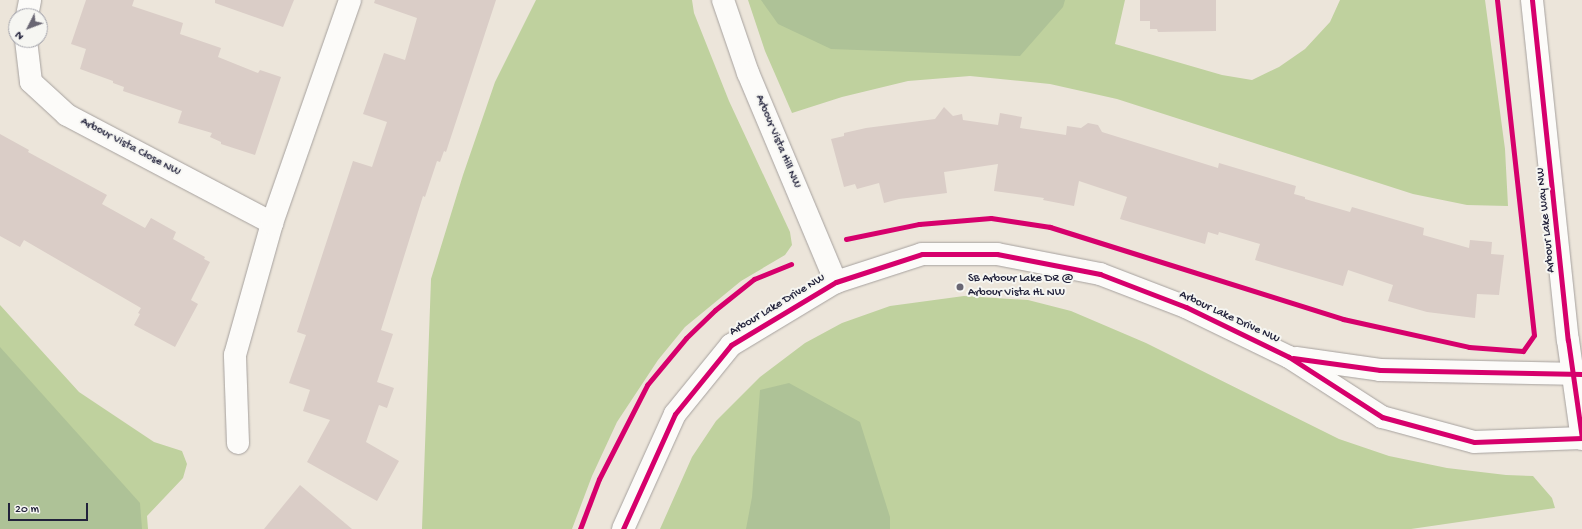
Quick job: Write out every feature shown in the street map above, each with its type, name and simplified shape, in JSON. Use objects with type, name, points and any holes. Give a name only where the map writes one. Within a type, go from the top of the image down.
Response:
[{"type":"street","points":[[238,443],[235,355],[272,224],[350,0]]},
{"type":"street","name":"Arbour Vista Hill NW","points":[[723,0],[748,73],[836,282]]},
{"type":"street","name":"Arbour Lake Way NW","points":[[1532,0],[1568,340],[1578,374],[1582,439]]},
{"type":"street","name":"Arbour Vista Close NW","points":[[27,48],[31,82],[67,115],[272,224]]},
{"type":"street","name":"Arbour Lake Drive NW","points":[[623,529],[675,414],[732,345],[836,282],[922,254],[997,254],[1100,274],[1186,307],[1289,357],[1382,417],[1474,442],[1582,439]]},
{"type":"street","name":"Arbour Lake Drive NW","points":[[1289,357],[1380,370],[1578,374]]},
{"type":"green space","points":[[536,0],[692,0],[694,13],[729,101],[790,232],[792,245],[785,255],[741,281],[685,327],[658,360],[617,422],[592,476],[572,529],[422,529],[431,279],[463,175],[495,82]]},
{"type":"green space","points":[[748,0],[1125,0],[1115,44],[1222,75],[1252,80],[1279,67],[1305,49],[1330,22],[1340,0],[1485,0],[1505,149],[1508,206],[1467,205],[1413,194],[1117,99],[1050,84],[970,76],[908,81],[842,97],[792,113],[765,51]]},
{"type":"green space","points":[[761,0],[1065,0],[1063,7],[1020,56],[831,49],[778,24]]},
{"type":"green space","points":[[964,296],[1028,300],[1071,311],[1146,343],[1339,439],[1389,456],[1447,468],[1506,475],[1533,476],[1552,498],[1555,508],[1411,529],[660,529],[692,457],[716,421],[760,377],[805,343],[842,323],[890,306]]},
{"type":"green space","points":[[0,305],[79,392],[154,442],[182,451],[187,464],[183,478],[147,516],[148,529],[0,529]]},
{"type":"green space","points":[[0,347],[140,503],[142,529],[0,529]]},
{"type":"green space","points":[[789,383],[860,422],[890,517],[890,529],[746,529],[752,497],[760,390]]},
{"type":"building","points":[[86,0],[134,0],[132,6],[183,23],[180,34],[221,48],[218,57],[258,73],[260,70],[281,77],[255,155],[221,144],[221,142],[210,137],[212,133],[178,123],[182,111],[123,91],[124,87],[113,83],[113,81],[80,69],[86,49],[71,44]]},
{"type":"building","points":[[215,0],[294,0],[283,27],[215,3]]},
{"type":"building","points":[[375,0],[496,0],[446,152],[444,151],[440,162],[437,161],[425,197],[423,196],[381,330],[393,334],[377,382],[394,388],[387,408],[379,405],[366,442],[399,461],[377,501],[307,462],[330,420],[303,411],[310,390],[289,383],[306,335],[297,332],[353,161],[372,167],[387,122],[363,114],[384,53],[405,60],[417,18],[374,3]]},
{"type":"building","points":[[1140,0],[1216,0],[1216,31],[1158,32],[1157,29],[1150,29],[1150,21],[1140,21]]},
{"type":"building","points":[[944,107],[953,116],[962,114],[963,120],[998,125],[1000,113],[1022,117],[1020,128],[1066,135],[1067,126],[1081,128],[1088,123],[1098,125],[1102,132],[1218,168],[1219,163],[1296,186],[1294,194],[1305,197],[1305,199],[1350,212],[1352,207],[1424,228],[1423,235],[1469,248],[1470,240],[1492,242],[1491,254],[1504,255],[1499,295],[1477,294],[1475,318],[1427,312],[1388,301],[1393,285],[1348,270],[1343,286],[1255,260],[1260,244],[1219,232],[1218,235],[1208,232],[1205,244],[1120,219],[1127,197],[1079,181],[1074,206],[1043,200],[1044,198],[994,191],[998,164],[944,172],[947,193],[899,199],[884,203],[879,183],[857,189],[855,184],[844,187],[831,139],[844,136],[844,133],[866,128],[935,119]]},
{"type":"building","points":[[0,134],[29,150],[28,152],[107,195],[102,204],[145,228],[151,218],[176,232],[173,239],[205,257],[204,259],[210,262],[191,300],[198,304],[175,347],[134,325],[140,314],[138,313],[141,308],[24,240],[20,247],[0,236]]},
{"type":"building","points":[[300,485],[352,529],[264,529]]},
{"type":"cycle path","points":[[846,239],[919,224],[991,218],[1050,227],[1343,319],[1469,347],[1523,351],[1534,335],[1497,0]]},
{"type":"cycle path","points":[[1532,0],[1568,340],[1582,438]]},
{"type":"cycle path","points":[[623,529],[675,414],[731,345],[836,282],[922,254],[997,254],[1100,274],[1186,307],[1289,357],[1382,417],[1474,442],[1582,438]]},
{"type":"cycle path","points":[[580,529],[599,479],[647,385],[686,338],[715,310],[754,279],[791,264]]},
{"type":"cycle path","points":[[1293,358],[1380,370],[1582,374]]},
{"type":"place","name":"SB Arbour Lake DR @ Arbour Vista HL NW","points":[[960,287]]}]
